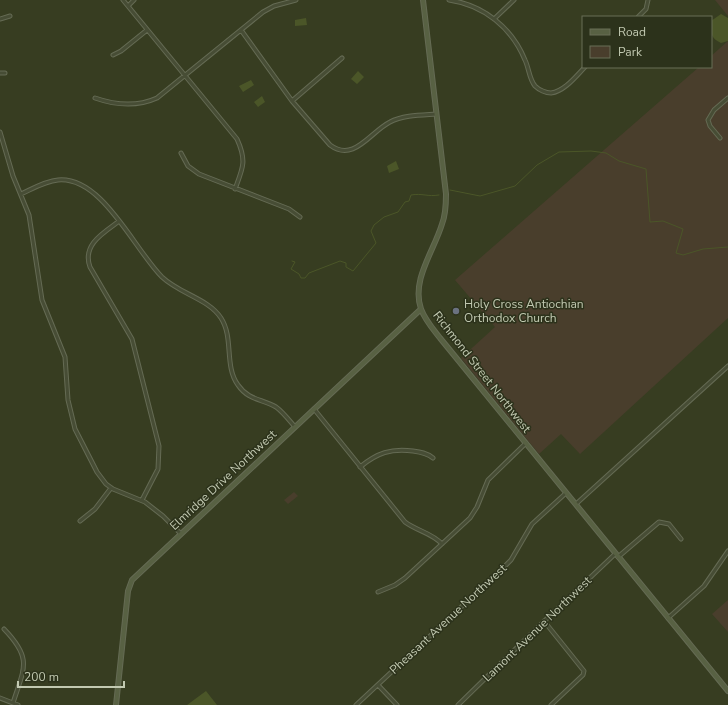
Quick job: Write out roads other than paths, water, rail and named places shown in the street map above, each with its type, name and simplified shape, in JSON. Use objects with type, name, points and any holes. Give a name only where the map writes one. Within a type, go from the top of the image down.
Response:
[{"type":"street","points":[[123,0],[237,140],[243,151],[243,169],[235,189]]},
{"type":"street","points":[[128,6],[134,0]]},
{"type":"street","points":[[95,98],[118,103],[135,104],[147,102],[163,94],[269,9],[288,1],[296,0]]},
{"type":"street","name":"Richmond Street Northwest","points":[[423,0],[446,194],[446,209],[441,230],[422,275],[419,290],[421,309],[432,327],[576,504],[616,556],[728,691]]},
{"type":"street","points":[[449,0],[476,8],[504,27],[520,48],[534,85],[540,90],[551,93],[558,90],[584,68]]},
{"type":"street","points":[[494,19],[514,0]]},
{"type":"street","points":[[639,16],[646,9],[648,0]]},
{"type":"street","points":[[0,19],[10,16]]},
{"type":"street","points":[[113,55],[121,51],[147,30]]},
{"type":"street","points":[[241,30],[292,100],[330,145],[343,151],[349,151],[357,147],[391,121],[436,114]]},
{"type":"street","points":[[292,100],[342,58]]},
{"type":"street","points":[[0,73],[5,73]]},
{"type":"street","points":[[720,138],[710,126],[708,120],[714,110],[728,98]]},
{"type":"street","points":[[0,132],[13,176],[29,215],[42,302],[65,357],[68,400],[72,420],[97,472],[111,488],[142,500],[163,516],[180,534]]},
{"type":"street","points":[[181,153],[184,161],[196,172],[235,189],[289,209],[300,217]]},
{"type":"street","points":[[21,194],[51,181],[65,180],[87,187],[99,197],[162,277],[180,291],[203,302],[217,313],[228,334],[233,375],[244,392],[252,398],[276,408],[295,427]]},
{"type":"street","points":[[118,222],[93,242],[88,259],[90,267],[132,339],[159,446],[158,469],[142,500]]},
{"type":"street","name":"Elmridge Drive Northwest","points":[[116,705],[130,585],[136,575],[421,309]]},
{"type":"street","points":[[576,504],[728,366]]},
{"type":"street","points":[[314,409],[405,522],[432,535],[442,544]]},
{"type":"street","points":[[378,592],[402,581],[472,516],[485,486],[491,477],[526,444]]},
{"type":"street","points":[[360,467],[379,454],[391,450],[423,452],[433,458]]},
{"type":"street","points":[[80,521],[95,509],[111,488]]},
{"type":"street","name":"Pheasant Avenue Northwest","points":[[356,705],[511,560],[532,524],[566,493]]},
{"type":"street","name":"Lamont Avenue Northwest","points":[[458,705],[544,621],[616,556],[660,522],[669,524],[681,539]]},
{"type":"street","points":[[668,618],[704,586],[728,551]]},
{"type":"street","points":[[544,621],[584,671],[583,675],[551,705]]},
{"type":"street","points":[[4,629],[17,642],[24,662],[23,675],[11,703]]},
{"type":"street","points":[[378,685],[397,705]]},
{"type":"street","points":[[0,698],[18,705]]},
{"type":"waterway","points":[[450,190],[480,196],[515,186],[537,165],[559,152],[591,151],[606,153],[619,161],[646,169],[650,222],[663,221],[683,229],[676,253],[683,255],[703,249],[728,247]]},
{"type":"waterway","points":[[292,261],[295,262],[291,269],[299,274],[301,278],[305,278],[309,273],[340,261],[346,263],[346,267],[353,271],[376,243],[371,231],[374,225],[384,217],[398,212],[405,202],[409,201],[411,195],[439,195]]},
{"type":"place","name":"Holy Cross Antiochian Orthodox Church","points":[[456,311]]}]
